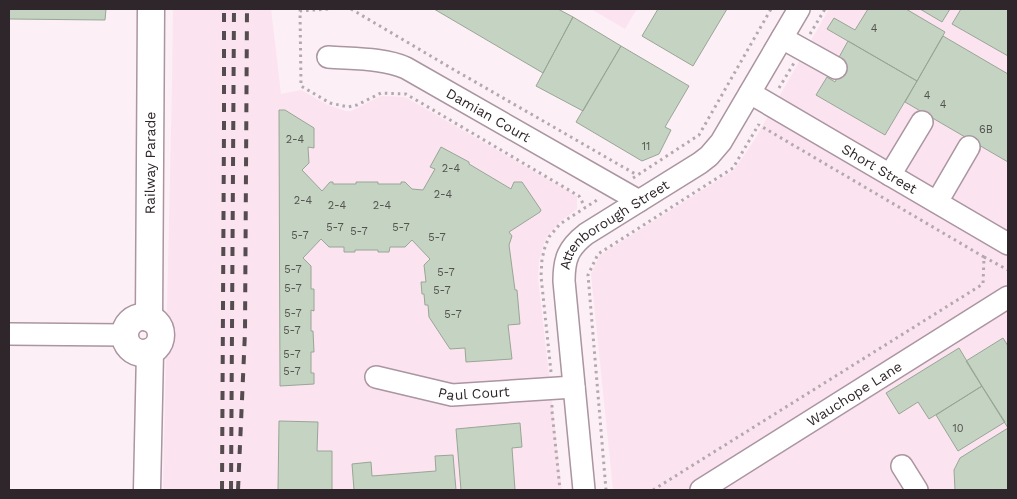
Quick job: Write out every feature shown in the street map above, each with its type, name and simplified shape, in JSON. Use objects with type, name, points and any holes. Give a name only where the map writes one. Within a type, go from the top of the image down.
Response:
[{"type":"main road","name":"Railway Parade","points":[[149,318],[151,9]]},
{"type":"main road","points":[[142,317],[154,320],[158,324],[162,335],[159,346],[155,350],[139,353],[134,352],[127,344],[125,335],[127,326],[136,318],[142,317]]},
{"type":"main road","points":[[147,490],[150,352]]},
{"type":"street","name":"Attenborough Street","points":[[584,490],[564,281],[566,260],[571,247],[579,239],[709,156],[721,142],[799,9]]},
{"type":"street","points":[[782,38],[836,68]]},
{"type":"street","name":"Damian Court","points":[[328,58],[384,62],[406,68],[639,201]]},
{"type":"street","name":"Short Street","points":[[750,93],[1008,244]]},
{"type":"street","points":[[890,175],[922,122]]},
{"type":"street","points":[[937,202],[969,146]]},
{"type":"street","name":"Wauchope Lane","points":[[701,490],[1006,303]]},
{"type":"street","points":[[9,334],[125,335]]},
{"type":"street","name":"Paul Court","points":[[376,377],[452,395],[574,387]]},
{"type":"street","points":[[902,466],[917,490]]},
{"type":"path","points":[[328,9],[300,11],[301,86],[330,103],[348,107],[357,105],[381,93],[406,94],[579,196],[585,208]]},
{"type":"path","points":[[351,9],[637,175]]},
{"type":"path","points":[[606,490],[588,275],[598,254],[733,168],[825,9]]},
{"type":"path","points":[[759,125],[1008,270]]},
{"type":"path","points":[[653,490],[984,284],[984,257]]},
{"type":"shaded area","points":[[173,9],[271,9],[281,94],[301,90],[328,105],[346,111],[351,111],[381,96],[405,97],[577,196],[577,209],[562,220],[549,234],[544,243],[539,261],[538,278],[562,490],[163,490]]},
{"type":"shaded area","points":[[591,9],[637,9],[625,29]]},
{"type":"shaded area","points":[[829,9],[1008,9],[1008,490],[613,490],[591,274],[600,255],[734,170],[755,139]]},
{"type":"building","points":[[9,9],[106,9],[105,20],[9,19]]},
{"type":"building","points":[[434,9],[558,9],[573,17],[543,73]]},
{"type":"building","points":[[658,9],[727,9],[693,66],[642,36]]},
{"type":"building","points":[[868,9],[906,9],[945,32],[917,81],[827,29],[834,18],[855,30]]},
{"type":"building","points":[[920,9],[950,9],[942,22]]},
{"type":"building","points":[[961,9],[1008,9],[1008,56],[952,24]]},
{"type":"building","points":[[573,17],[621,46],[583,111],[536,86]]},
{"type":"building","points":[[943,36],[1008,74],[1008,162],[905,102]]},
{"type":"building","points":[[848,41],[917,81],[885,135],[816,95],[827,77],[835,82],[845,63],[838,59]]},
{"type":"building","points":[[621,46],[689,86],[665,127],[671,130],[659,154],[642,161],[576,122]]},
{"type":"building","points":[[279,110],[285,110],[314,128],[314,148],[308,147],[309,163],[302,170],[322,191],[330,182],[333,182],[333,184],[378,182],[378,184],[401,184],[401,182],[405,182],[412,189],[423,190],[435,169],[430,167],[441,147],[469,162],[469,164],[511,189],[514,182],[522,182],[541,210],[509,232],[512,236],[509,245],[515,290],[517,290],[520,324],[508,325],[512,359],[466,362],[465,348],[450,349],[429,317],[428,305],[425,305],[424,294],[422,294],[421,282],[426,282],[424,265],[430,259],[412,240],[405,247],[390,247],[389,252],[355,250],[355,252],[344,252],[344,247],[329,247],[321,239],[303,258],[311,266],[311,289],[314,289],[314,311],[311,310],[311,331],[313,331],[314,352],[311,352],[311,373],[314,373],[314,384],[280,386]]},
{"type":"building","points":[[1003,338],[1008,346],[1008,428],[966,361]]},
{"type":"building","points":[[959,348],[982,386],[929,419],[918,402],[899,414],[886,393]]},
{"type":"building","points":[[982,386],[1005,422],[958,451],[936,415]]},
{"type":"building","points":[[279,421],[318,422],[317,451],[332,451],[332,490],[278,490]]},
{"type":"building","points":[[520,423],[522,447],[512,448],[515,490],[461,490],[456,429]]},
{"type":"building","points":[[1008,428],[1008,490],[955,490],[954,470],[960,458]]},
{"type":"building","points":[[453,455],[456,490],[354,490],[352,464],[371,462],[372,476],[436,471],[435,456]]},
{"type":"railway","points":[[222,490],[224,9]]},
{"type":"railway","points":[[231,490],[234,9]]},
{"type":"railway","points":[[238,490],[245,332],[247,9]]}]
